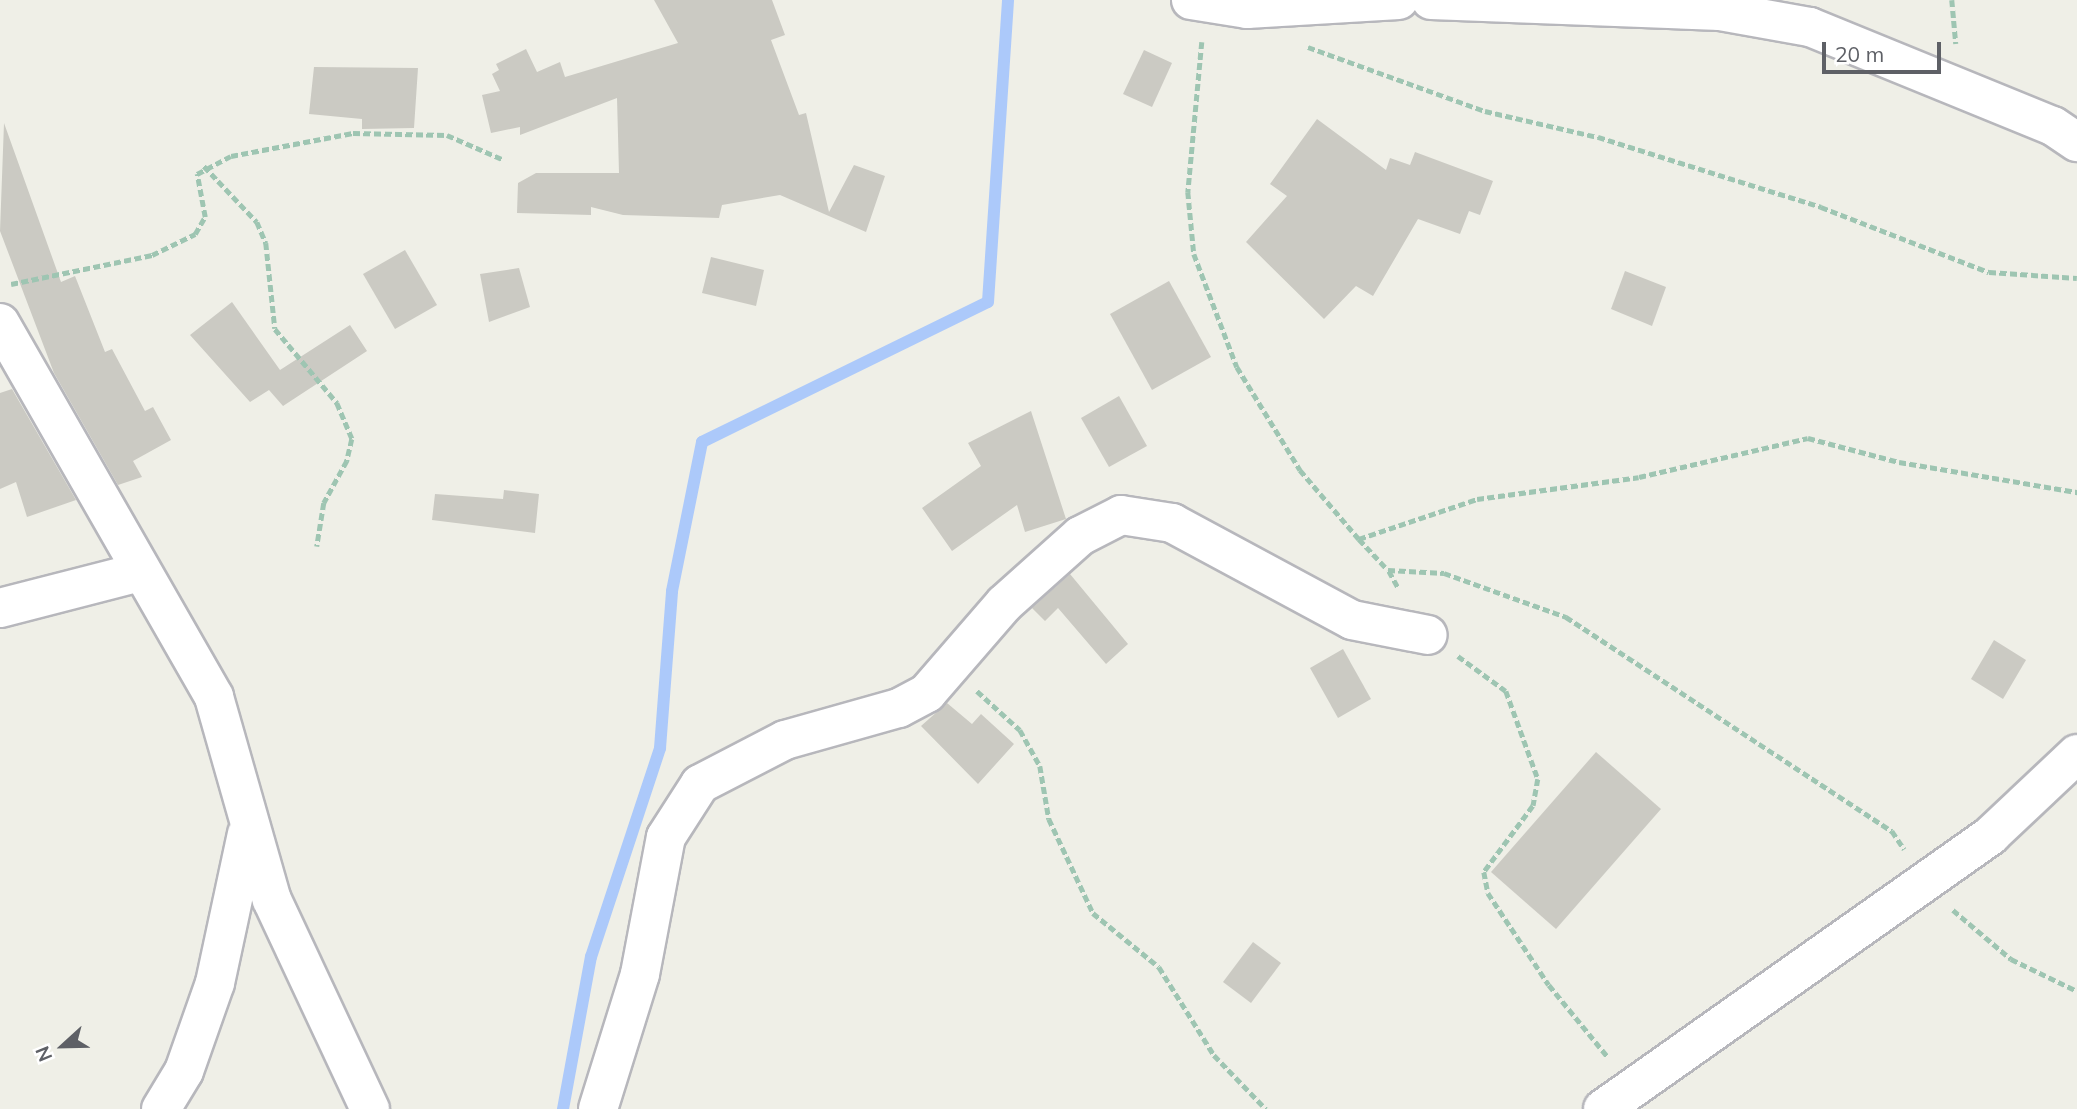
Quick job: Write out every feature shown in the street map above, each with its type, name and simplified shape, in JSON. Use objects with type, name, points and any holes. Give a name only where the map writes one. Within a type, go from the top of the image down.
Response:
[{"type":"street","points":[[1200,1],[1247,9],[1399,0]]},
{"type":"street","points":[[1431,0],[1720,11],[1810,27],[2053,126],[2077,142]]},
{"type":"street","points":[[0,323],[140,572],[214,697],[247,832],[313,995],[370,1109]]},
{"type":"street","points":[[598,1109],[640,974],[666,837],[701,784],[785,740],[899,708],[947,672],[1004,604],[1080,537],[1121,515],[1172,523],[1352,620],[1428,635]]},
{"type":"street","points":[[0,608],[140,572]]},
{"type":"street","points":[[1603,1109],[1927,883],[1991,835],[2077,754]]},
{"type":"street","points":[[161,1109],[184,1071],[215,983],[247,832]]},
{"type":"path","points":[[1200,1],[1188,192],[1194,254],[1237,367],[1300,470],[1388,570],[1428,635],[1506,691],[1538,779],[1533,806],[1484,872],[1488,893],[1549,985],[1633,1087]]},
{"type":"path","points":[[1301,44],[1485,111],[1598,137],[1821,207],[1989,272],[2077,278]]},
{"type":"path","points":[[0,287],[152,255],[195,234],[205,217],[195,184],[204,166],[301,139],[353,133],[447,135],[502,159]]},
{"type":"path","points":[[204,166],[257,222],[266,243],[275,329],[337,403],[352,439],[347,461],[324,503],[317,546]]},
{"type":"path","points":[[1359,538],[1477,499],[1639,477],[1808,438],[1899,462],[2077,492]]},
{"type":"path","points":[[1388,570],[1444,573],[1566,617],[1892,831],[1927,883],[2011,959],[2077,992]]},
{"type":"path","points":[[947,672],[1020,730],[1040,766],[1049,819],[1093,913],[1159,967],[1214,1055],[1266,1109]]},
{"type":"building","points":[[654,0],[772,0],[785,35],[771,40],[799,115],[806,113],[829,212],[854,165],[885,176],[866,232],[780,195],[722,205],[719,218],[623,215],[591,207],[591,215],[517,213],[518,183],[536,173],[619,173],[617,98],[520,135],[520,127],[491,133],[482,95],[500,91],[492,74],[499,70],[496,64],[526,49],[537,72],[560,62],[565,77],[678,43]]},
{"type":"building","points":[[1144,50],[1172,63],[1152,107],[1123,94]]},
{"type":"building","points":[[314,67],[418,68],[414,128],[362,129],[362,119],[309,114]]},
{"type":"building","points":[[1317,119],[1386,170],[1390,158],[1410,165],[1415,152],[1493,181],[1480,215],[1469,211],[1460,234],[1418,219],[1373,296],[1356,286],[1324,319],[1246,242],[1287,196],[1270,184]]},
{"type":"building","points":[[4,123],[61,282],[75,276],[105,352],[112,349],[145,411],[153,407],[171,440],[133,461],[142,477],[118,485],[54,373],[0,231]]},
{"type":"building","points":[[405,250],[437,305],[395,329],[363,274]]},
{"type":"building","points":[[711,257],[764,270],[756,306],[702,293]]},
{"type":"building","points":[[519,268],[530,307],[489,322],[480,274]]},
{"type":"building","points":[[1625,271],[1666,287],[1652,326],[1611,309]]},
{"type":"building","points":[[1169,281],[1211,357],[1152,390],[1110,314]]},
{"type":"building","points":[[232,302],[280,370],[350,325],[367,351],[283,406],[269,390],[250,402],[190,335]]},
{"type":"building","points":[[12,389],[76,500],[27,517],[16,482],[0,489],[0,393]]},
{"type":"building","points":[[1119,396],[1147,446],[1109,467],[1081,418]]},
{"type":"building","points":[[1031,411],[1066,519],[1025,532],[1017,505],[952,551],[922,508],[981,466],[968,443]]},
{"type":"building","points":[[504,490],[539,494],[535,533],[432,520],[435,494],[503,499]]},
{"type":"building","points":[[1070,574],[1128,644],[1106,664],[1058,608],[1045,621],[1032,608]]},
{"type":"building","points":[[1994,640],[2026,660],[2003,699],[1971,679]]},
{"type":"building","points":[[1343,649],[1371,699],[1338,718],[1310,668]]},
{"type":"building","points":[[947,703],[972,724],[981,714],[1014,744],[978,784],[921,726]]},
{"type":"building","points":[[1596,752],[1661,809],[1556,929],[1491,872]]},
{"type":"building","points":[[1253,942],[1281,963],[1251,1003],[1223,982]]},
{"type":"waterway","points":[[563,1109],[591,957],[660,748],[672,591],[702,442],[988,302],[1008,0]]}]
